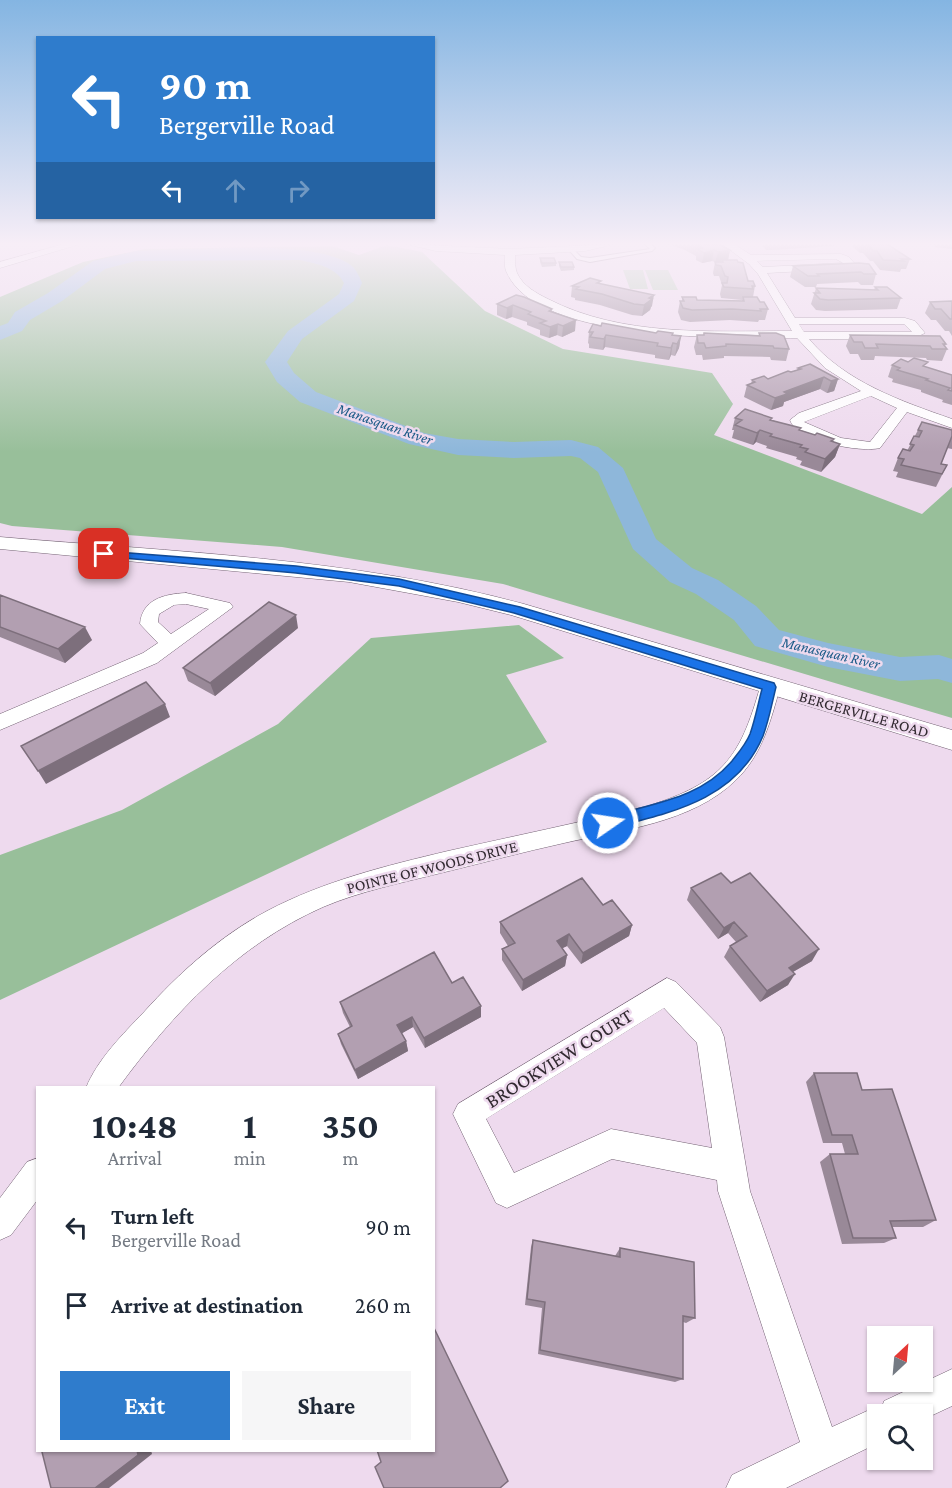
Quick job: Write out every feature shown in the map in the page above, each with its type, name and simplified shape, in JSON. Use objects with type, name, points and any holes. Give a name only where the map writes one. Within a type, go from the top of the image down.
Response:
[{"type":"street","points":[[571,313],[620,327],[663,332],[910,336],[920,333],[911,323],[905,321],[793,321]]},
{"type":"street","points":[[788,313],[800,335],[828,363],[873,392],[904,407],[952,424]]},
{"type":"street","points":[[873,392],[804,416],[797,420],[798,424],[849,444],[868,447],[875,445],[904,407]]},
{"type":"street","name":"BERGERVILLE ROAD","points":[[0,543],[296,570],[399,583],[516,609],[952,740]]},
{"type":"street","points":[[0,722],[150,658],[170,644]]},
{"type":"street","name":"POINTE OF WOODS DRIVE","points":[[101,1086],[128,1049],[166,1005],[207,967],[242,940],[305,904],[341,889],[383,877],[653,812],[699,796],[728,775],[748,751],[756,735],[770,687]]},
{"type":"street","name":"BROOKVIEW COURT","points":[[730,1167],[611,1144],[507,1192],[468,1114],[667,991],[710,1037],[734,1191],[822,1451]]},
{"type":"street","points":[[0,1224],[36,1176]]},
{"type":"street","points":[[918,1404],[952,1388]]},
{"type":"street","points":[[746,1488],[867,1429]]},
{"type":"green space","points":[[0,313],[490,313],[563,349],[712,373],[733,404],[714,435],[922,514],[952,487],[952,718],[503,584],[282,547],[12,526],[0,523]]},
{"type":"green space","points":[[519,625],[564,658],[506,675],[547,742],[0,1000],[0,855],[122,810],[278,724],[371,638]]},
{"type":"building","points":[[556,313],[576,320],[563,326],[558,324],[550,327],[540,323],[546,321],[528,314]]},
{"type":"building","points":[[945,313],[952,313],[952,319]]},
{"type":"building","points":[[602,323],[681,336],[677,344],[673,343],[671,348],[657,346],[658,343],[606,335],[604,339],[590,337],[593,332],[589,332],[593,324],[601,326]]},
{"type":"building","points":[[704,333],[760,336],[759,333],[776,333],[784,336],[789,349],[726,344],[726,346],[706,348],[704,343],[698,343],[697,335],[704,335]]},
{"type":"building","points":[[850,335],[940,336],[947,349],[876,344],[878,348],[865,348],[862,342],[854,342]]},
{"type":"building","points":[[914,358],[928,362],[923,366],[952,375],[952,391],[948,390],[950,388],[926,380],[928,379],[897,370],[900,368],[892,365],[901,359],[908,362]]},
{"type":"building","points":[[810,364],[838,379],[831,381],[824,377],[784,392],[787,394],[775,398],[747,385],[755,382],[752,380],[764,376],[768,379]]},
{"type":"building","points":[[745,409],[772,418],[770,420],[801,428],[799,430],[834,439],[831,441],[840,444],[825,459],[805,452],[808,449],[800,447],[802,445],[770,436],[772,434],[760,430],[757,433],[735,425],[742,420],[735,418]]},
{"type":"building","points":[[922,422],[952,430],[952,436],[941,464],[947,465],[942,474],[901,465],[904,459],[898,458],[903,449],[910,451],[914,445],[910,444],[914,436],[919,437],[922,431],[918,430]]},
{"type":"building","points":[[0,595],[85,627],[58,649],[0,627]]},
{"type":"building","points":[[269,602],[296,615],[210,683],[183,668]]},
{"type":"building","points":[[146,682],[165,704],[38,771],[21,746]]},
{"type":"building","points":[[721,873],[731,883],[750,873],[819,949],[789,968],[795,974],[767,991],[730,946],[747,936],[734,922],[724,928],[691,888]]},
{"type":"building","points":[[582,878],[603,905],[612,900],[632,925],[583,953],[569,934],[557,941],[567,955],[523,980],[502,949],[515,943],[500,922]]},
{"type":"building","points":[[434,952],[452,983],[463,977],[481,1006],[424,1038],[412,1017],[397,1025],[406,1041],[355,1070],[338,1034],[352,1026],[340,1002]]},
{"type":"building","points":[[814,1073],[857,1073],[862,1090],[892,1089],[936,1220],[890,1221],[896,1238],[853,1238],[830,1154],[858,1154],[852,1135],[832,1135]]},
{"type":"building","points":[[533,1240],[620,1257],[620,1248],[694,1262],[695,1318],[683,1316],[683,1379],[540,1350],[545,1302],[527,1299]]},
{"type":"building","points":[[435,1330],[508,1481],[500,1488],[384,1488],[375,1467],[381,1462],[378,1452],[435,1452]]},
{"type":"building","points":[[42,1452],[137,1452],[138,1455],[95,1488],[51,1488]]},
{"type":"waterway","name":"Manasquan River","points":[[0,334],[15,327],[26,313]]},
{"type":"waterway","name":"Manasquan River","points":[[325,313],[295,335],[276,362],[285,377],[308,397],[418,439],[458,447],[514,450],[571,448],[589,452],[610,468],[643,543],[681,575],[707,587],[745,613],[767,638],[828,655],[900,669],[939,667],[952,671]]},
{"type":"route","points":[[104,554],[349,575],[399,583],[516,609],[770,687],[756,735],[748,751],[728,775],[699,796],[679,804],[608,823]]}]
